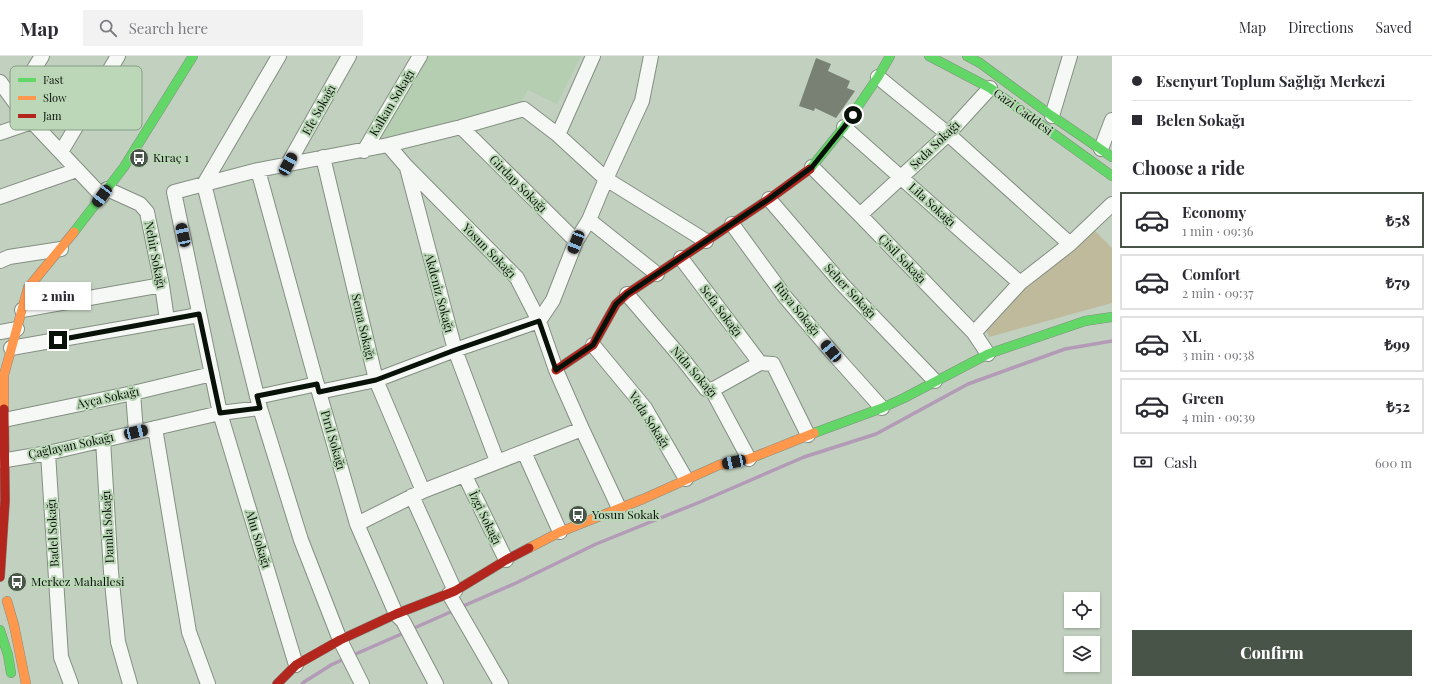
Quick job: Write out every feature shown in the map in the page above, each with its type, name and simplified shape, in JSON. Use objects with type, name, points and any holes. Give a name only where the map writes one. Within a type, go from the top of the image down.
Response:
[{"type":"street","points":[[36,66],[42,56]]},
{"type":"street","points":[[112,66],[118,56]]},
{"type":"street","points":[[26,684],[4,582],[5,501],[2,460],[4,420],[2,391],[4,375],[11,348],[28,288],[61,249],[124,167],[193,56]]},
{"type":"street","points":[[279,56],[204,184],[258,402],[301,540],[342,643],[362,684]]},
{"type":"street","name":"Efe Sokağı","points":[[288,164],[349,56]]},
{"type":"street","name":"Kalkan Sokağı","points":[[364,151],[420,56]]},
{"type":"street","points":[[558,135],[593,56]]},
{"type":"street","points":[[539,321],[553,300],[576,242],[589,220],[642,101],[651,56]]},
{"type":"street","points":[[556,370],[593,345],[616,304],[627,294],[769,199],[812,167],[844,127],[878,77],[890,56]]},
{"type":"street","name":"Gazi Caddesi","points":[[929,56],[990,88],[1112,176]]},
{"type":"street","name":"Gazi Caddesi","points":[[967,56],[980,59],[1052,116],[1107,153]]},
{"type":"street","points":[[1052,116],[1070,56]]},
{"type":"street","points":[[878,77],[948,134],[1070,244]]},
{"type":"street","points":[[0,82],[10,96]]},
{"type":"street","name":"Seda Sokağı","points":[[860,215],[948,134],[990,88]]},
{"type":"street","points":[[204,184],[258,170],[323,157],[364,151],[524,109],[558,135],[606,179],[706,242]]},
{"type":"street","points":[[1107,153],[1112,120]]},
{"type":"street","name":"Girdap Sokağı","points":[[460,127],[576,242]]},
{"type":"street","name":"Lila Sokağı","points":[[844,127],[1020,283]]},
{"type":"street","points":[[0,133],[10,130]]},
{"type":"street","points":[[40,130],[77,170],[104,192]]},
{"type":"street","points":[[61,152],[74,130]]},
{"type":"street","name":"Yosun Sokağı","points":[[388,145],[406,166],[517,278],[539,321],[556,370],[619,508]]},
{"type":"street","name":"Sema Sokağı","points":[[323,157],[376,380],[452,595],[462,618],[500,684]]},
{"type":"street","name":"Akdeniz Sokağı","points":[[406,166],[455,350],[497,461]]},
{"type":"street","name":"Çisil Sokağı","points":[[812,167],[974,333],[988,354]]},
{"type":"street","points":[[0,197],[77,170]]},
{"type":"street","name":"Pırıl Sokağı","points":[[258,170],[318,388],[358,524],[399,618],[411,636],[422,660],[436,684]]},
{"type":"street","name":"Ahu Sokağı","points":[[204,184],[174,192],[220,413],[296,665]]},
{"type":"street","name":"Nehir Sokağı","points":[[104,192],[140,204],[147,212],[162,285],[167,320]]},
{"type":"street","name":"Seher Sokağı","points":[[769,199],[842,284],[935,381]]},
{"type":"street","points":[[974,333],[1020,283],[1070,244],[1112,204]]},
{"type":"street","points":[[589,220],[657,274]]},
{"type":"street","name":"Rüya Sokağı","points":[[732,224],[786,298],[882,408]]},
{"type":"street","points":[[0,261],[9,257],[61,249]]},
{"type":"street","name":"Sefa Sokağı","points":[[681,258],[760,363]]},
{"type":"street","points":[[22,310],[162,285]]},
{"type":"street","name":"Nida Sokağı","points":[[627,294],[706,389],[712,390],[749,459]]},
{"type":"street","points":[[11,348],[199,314]]},
{"type":"street","points":[[277,684],[296,665],[399,618],[426,601],[452,595],[506,560],[560,532],[719,465],[749,459],[808,435],[882,408],[988,354],[1085,321],[1112,317]]},
{"type":"street","name":"Çağlayan Sokağı","points":[[2,460],[48,453],[220,413],[258,402],[318,388],[376,380],[455,350],[539,321]]},
{"type":"street","points":[[0,332],[17,329]]},
{"type":"street","name":"Veda Sokağı","points":[[593,345],[644,408],[686,480]]},
{"type":"street","points":[[712,390],[760,363],[774,364],[808,435]]},
{"type":"street","name":"Ayça Sokağı","points":[[4,420],[133,393],[212,374]]},
{"type":"street","points":[[133,393],[136,432]]},
{"type":"street","points":[[155,428],[189,632],[208,684]]},
{"type":"street","points":[[358,524],[417,494],[465,476],[497,461],[582,429]]},
{"type":"street","name":"Damla Sokağı","points":[[103,440],[111,572],[118,642],[130,684]]},
{"type":"street","points":[[524,452],[560,532]]},
{"type":"street","name":"Badel Sokağı","points":[[48,453],[61,657],[71,684]]},
{"type":"street","name":"İzgi Sokağı","points":[[465,476],[506,560]]},
{"type":"street","points":[[0,608],[7,601]]},
{"type":"street","points":[[0,630],[5,667],[13,684]]},
{"type":"shaded area","points":[[427,56],[581,56],[557,104],[528,90],[519,105],[376,140]]},
{"type":"shaded area","points":[[1092,228],[1112,248],[1112,303],[989,337],[984,324]]},
{"type":"building","points":[[816,58],[831,64],[828,71],[850,81],[847,88],[855,91],[836,118],[815,108],[814,111],[799,106]]},
{"type":"waterway","points":[[461,607],[516,583],[596,544],[700,502],[804,457],[876,434],[968,384],[1065,349],[1112,341]]},
{"type":"waterway","points":[[412,629],[455,610]]},
{"type":"waterway","points":[[351,656],[406,632]]},
{"type":"waterway","points":[[302,684],[331,665],[346,658]]},
{"type":"traffic: fast","points":[[74,232],[124,167],[193,56]]},
{"type":"traffic: fast","points":[[810,169],[844,127],[878,77],[890,56]]},
{"type":"traffic: fast","points":[[929,56],[990,88],[1112,176]]},
{"type":"traffic: fast","points":[[967,56],[980,63],[1052,116],[1112,157]]},
{"type":"traffic: fast","points":[[814,433],[882,408],[988,354],[1085,321],[1112,317]]},
{"type":"traffic: fast","points":[[0,630],[8,655],[11,673]]},
{"type":"traffic: slow","points":[[4,409],[4,375],[28,288],[74,232]]},
{"type":"traffic: slow","points":[[529,548],[560,532],[643,499],[719,465],[749,459],[814,433]]},
{"type":"traffic: slow","points":[[7,601],[14,625],[26,684]]},
{"type":"traffic: jam","points":[[556,370],[593,345],[616,304],[627,294],[769,199],[810,169]]},
{"type":"traffic: jam","points":[[0,577],[5,501],[4,409]]},
{"type":"traffic: jam","points":[[277,684],[296,665],[340,640],[396,614],[455,591],[529,548]]},
{"type":"place","name":"Kıraç 1","points":[[139,158]]},
{"type":"place","name":"Yosun Sokak","points":[[578,515]]},
{"type":"place","name":"Merkez Mahallesi","points":[[17,582]]},
{"type":"route","points":[[58,340],[199,314],[220,413],[260,408],[257,396],[317,384],[319,392],[376,380],[455,350],[539,321],[556,370],[593,345],[616,304],[627,294],[769,199],[812,167],[853,115]]}]
